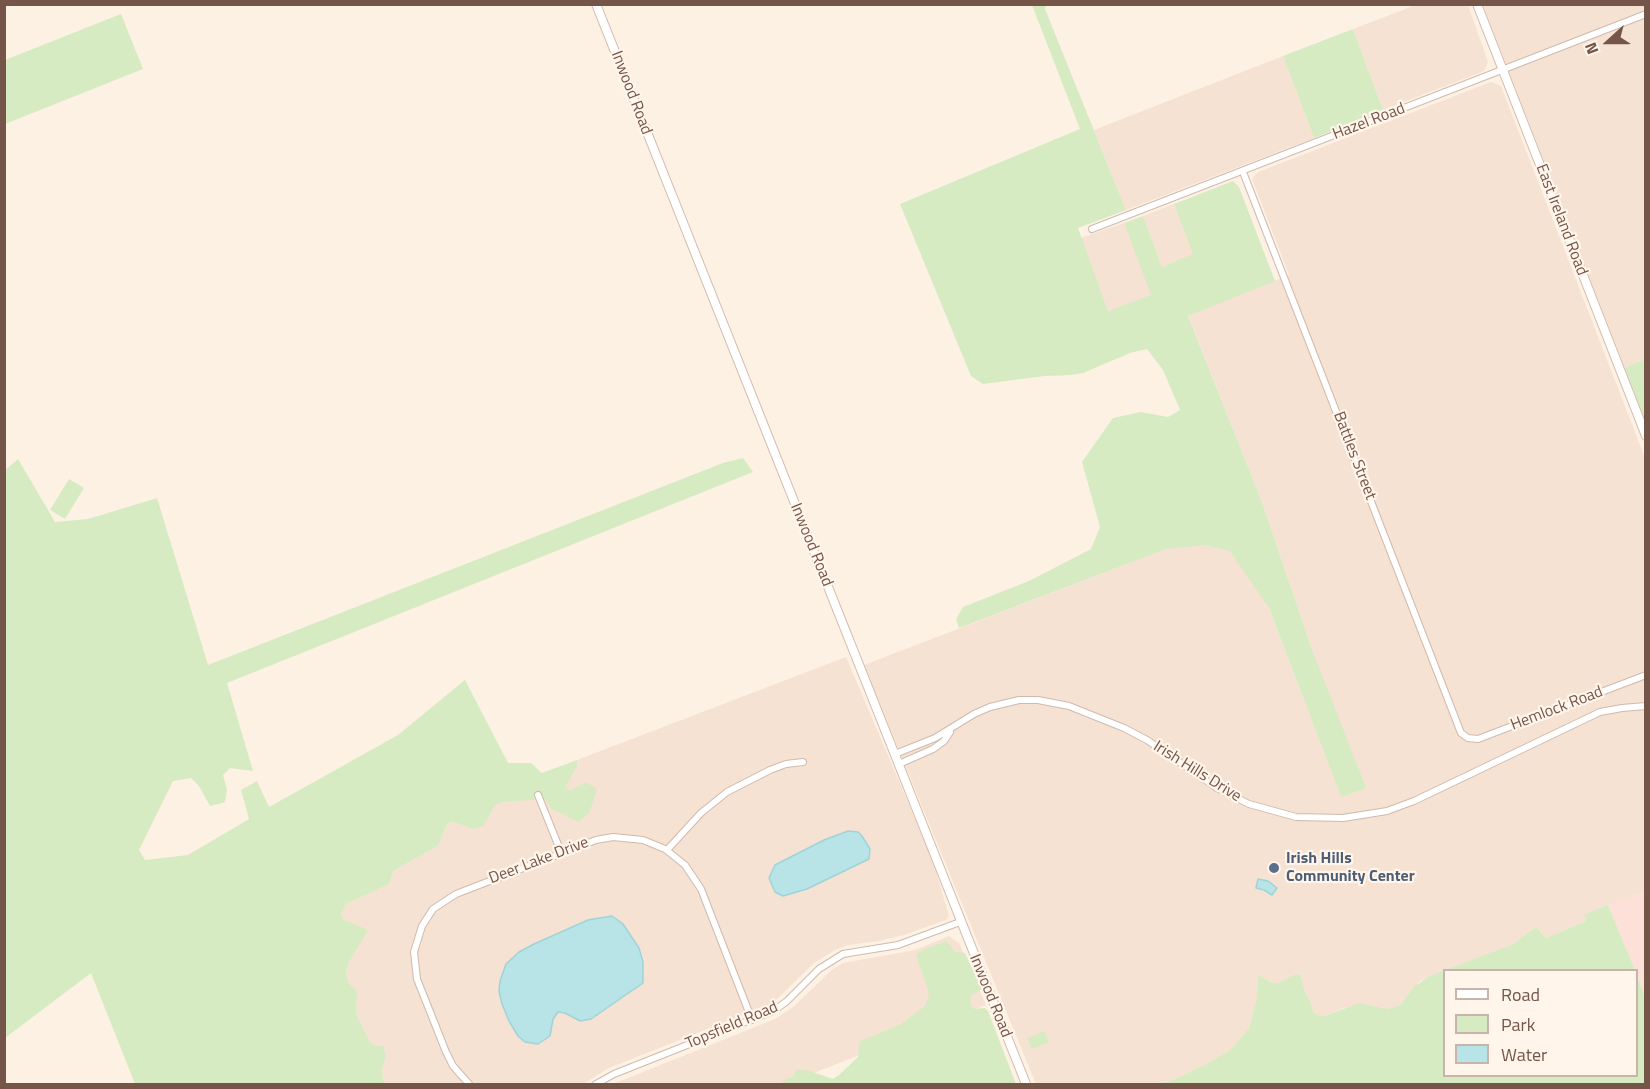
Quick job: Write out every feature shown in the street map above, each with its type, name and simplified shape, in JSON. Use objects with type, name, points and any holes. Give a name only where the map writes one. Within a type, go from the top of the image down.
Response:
[{"type":"street","name":"Inwood Road","points":[[596,4],[1026,1084]]},
{"type":"street","name":"East Ireland Road","points":[[1477,4],[1646,436]]},
{"type":"street","name":"Hazel Road","points":[[1092,229],[1646,14]]},
{"type":"street","name":"Battles Street","points":[[1243,172],[1458,727],[1468,738]]},
{"type":"street","name":"Hemlock Road","points":[[1468,738],[1478,739],[1646,675]]},
{"type":"street","name":"Irish Hills Drive","points":[[895,754],[935,738],[990,707],[1009,702],[1038,700],[1059,703],[1124,728],[1147,740],[1217,788],[1249,804],[1296,817],[1334,819],[1365,816],[1390,810],[1414,801],[1585,718],[1610,710],[1646,706]]},
{"type":"street","name":"Irish Hills Drive","points":[[899,764],[933,749],[944,741],[954,726]]},
{"type":"street","points":[[667,850],[701,813],[727,792],[770,770],[786,764],[803,762]]},
{"type":"street","points":[[538,795],[561,852]]},
{"type":"street","name":"Deer Lake Drive","points":[[469,1084],[453,1066],[446,1052],[415,971],[414,952],[418,935],[427,918],[441,903],[462,891],[588,842],[613,837],[643,840],[667,850],[685,865],[701,889],[752,1020]]},
{"type":"street","name":"Topsfield Road","points":[[596,1084],[614,1074],[779,1008],[819,969],[843,954],[898,945],[960,922]]},
{"type":"shaded area","points":[[1416,5],[1468,5],[1488,62],[1484,71],[1383,110],[1353,29]]},
{"type":"shaded area","points":[[1483,5],[1645,5],[1645,359],[1625,368]]},
{"type":"shaded area","points":[[1283,56],[1314,138],[1126,210],[1094,130]]},
{"type":"shaded area","points":[[1491,82],[1501,86],[1645,458],[1645,891],[1585,915],[1586,921],[1546,938],[1536,927],[1513,944],[1450,969],[1443,969],[1443,972],[1420,981],[1400,1005],[1388,1009],[1365,1004],[1344,1008],[1324,1016],[1317,1015],[1304,990],[1288,979],[1273,983],[1258,975],[1257,998],[1249,1028],[1230,1050],[1171,1081],[1156,1084],[1036,1084],[864,665],[1236,522],[1341,797],[1365,788],[1310,644],[1262,502],[1188,315],[1289,275],[1252,179],[1258,172]]},
{"type":"shaded area","points":[[1174,204],[1194,255],[1162,267],[1143,216]]},
{"type":"shaded area","points":[[1124,223],[1152,295],[1108,311],[1081,238]]},
{"type":"shaded area","points":[[846,657],[933,861],[949,916],[946,920],[904,935],[848,945],[835,950],[814,963],[773,1003],[609,1068],[583,1084],[386,1084],[382,1070],[386,1057],[377,1046],[370,1042],[357,1016],[358,995],[348,982],[346,972],[349,962],[344,920],[341,913],[346,904],[389,884],[393,871],[438,846],[447,824],[453,822],[474,829],[494,805],[577,760]]},
{"type":"shaded area","points":[[1645,891],[1645,997],[1638,969],[1635,969],[1608,905]]},
{"type":"shaded area","points":[[949,936],[959,943],[986,1005],[786,1084],[613,1084],[775,1019],[793,1007],[833,969],[843,963],[915,950]]},
{"type":"green space","points":[[1032,5],[1046,5],[1045,9],[1126,210],[1078,228],[1108,311],[1151,295],[1124,223],[1143,216],[1162,267],[1193,254],[1174,204],[1233,181],[1239,187],[1275,281],[1188,316],[1262,502],[1310,644],[1366,788],[1341,797],[1269,608],[1230,551],[1206,545],[1166,549],[959,628],[956,619],[963,607],[1029,581],[1091,549],[1100,527],[1082,462],[1113,418],[1141,412],[1168,417],[1180,410],[1163,370],[1147,349],[1130,353],[1083,373],[1071,375],[983,384],[971,376],[900,204],[1080,129]]},
{"type":"green space","points":[[121,14],[143,69],[5,124],[5,60]]},
{"type":"green space","points":[[1353,29],[1383,110],[1314,138],[1283,56]]},
{"type":"green space","points":[[1645,359],[1645,420],[1625,368]]},
{"type":"green space","points":[[743,458],[753,472],[227,683],[253,771],[230,768],[223,775],[227,790],[225,802],[210,806],[199,786],[191,778],[173,781],[139,850],[145,860],[188,855],[249,819],[241,790],[257,781],[269,807],[398,735],[465,680],[508,763],[531,763],[542,773],[577,760],[577,766],[565,787],[570,791],[586,782],[597,789],[589,813],[578,822],[552,809],[545,799],[501,802],[495,805],[483,826],[474,829],[453,822],[447,824],[438,846],[393,871],[389,884],[346,904],[341,913],[344,920],[368,930],[349,962],[346,972],[348,982],[358,995],[357,1016],[370,1042],[383,1046],[386,1057],[382,1070],[386,1084],[135,1084],[91,973],[5,1038],[4,471],[18,459],[55,522],[88,519],[157,498],[208,665],[723,463]]},
{"type":"green space","points":[[69,479],[84,488],[65,519],[50,510]]},
{"type":"green space","points":[[1608,905],[1635,969],[1449,969],[1513,944],[1536,927],[1546,938],[1586,921],[1584,915]]},
{"type":"green space","points":[[946,941],[955,952],[965,953],[982,989],[970,996],[971,1006],[974,1009],[985,1008],[988,1011],[1016,1084],[780,1084],[792,1077],[798,1069],[833,1079],[858,1057],[861,1041],[901,1024],[925,1006],[929,995],[916,955],[922,950]]},
{"type":"green space","points":[[1443,971],[1443,1077],[1638,1077],[1638,978],[1645,997],[1645,1084],[1156,1084],[1171,1081],[1230,1050],[1249,1028],[1257,998],[1258,975],[1273,983],[1279,983],[1297,974],[1300,975],[1313,1011],[1317,1015],[1324,1016],[1360,1003],[1388,1009],[1400,1005],[1415,986],[1428,977]]},
{"type":"green space","points":[[1044,1031],[1049,1042],[1032,1049],[1027,1038]]},
{"type":"water","points":[[848,831],[858,832],[862,836],[870,849],[869,859],[807,889],[783,896],[775,892],[769,878],[775,865],[824,840]]},
{"type":"water","points":[[1258,879],[1268,881],[1277,888],[1272,895],[1256,888]]},
{"type":"water","points":[[612,916],[623,924],[639,948],[643,962],[643,983],[591,1019],[580,1021],[558,1012],[553,1019],[550,1036],[538,1044],[525,1042],[518,1036],[502,1004],[499,991],[500,981],[506,964],[519,952],[534,944],[588,920]]},
{"type":"place","name":"Irish Hills Community Center","points":[[1274,868]]}]
